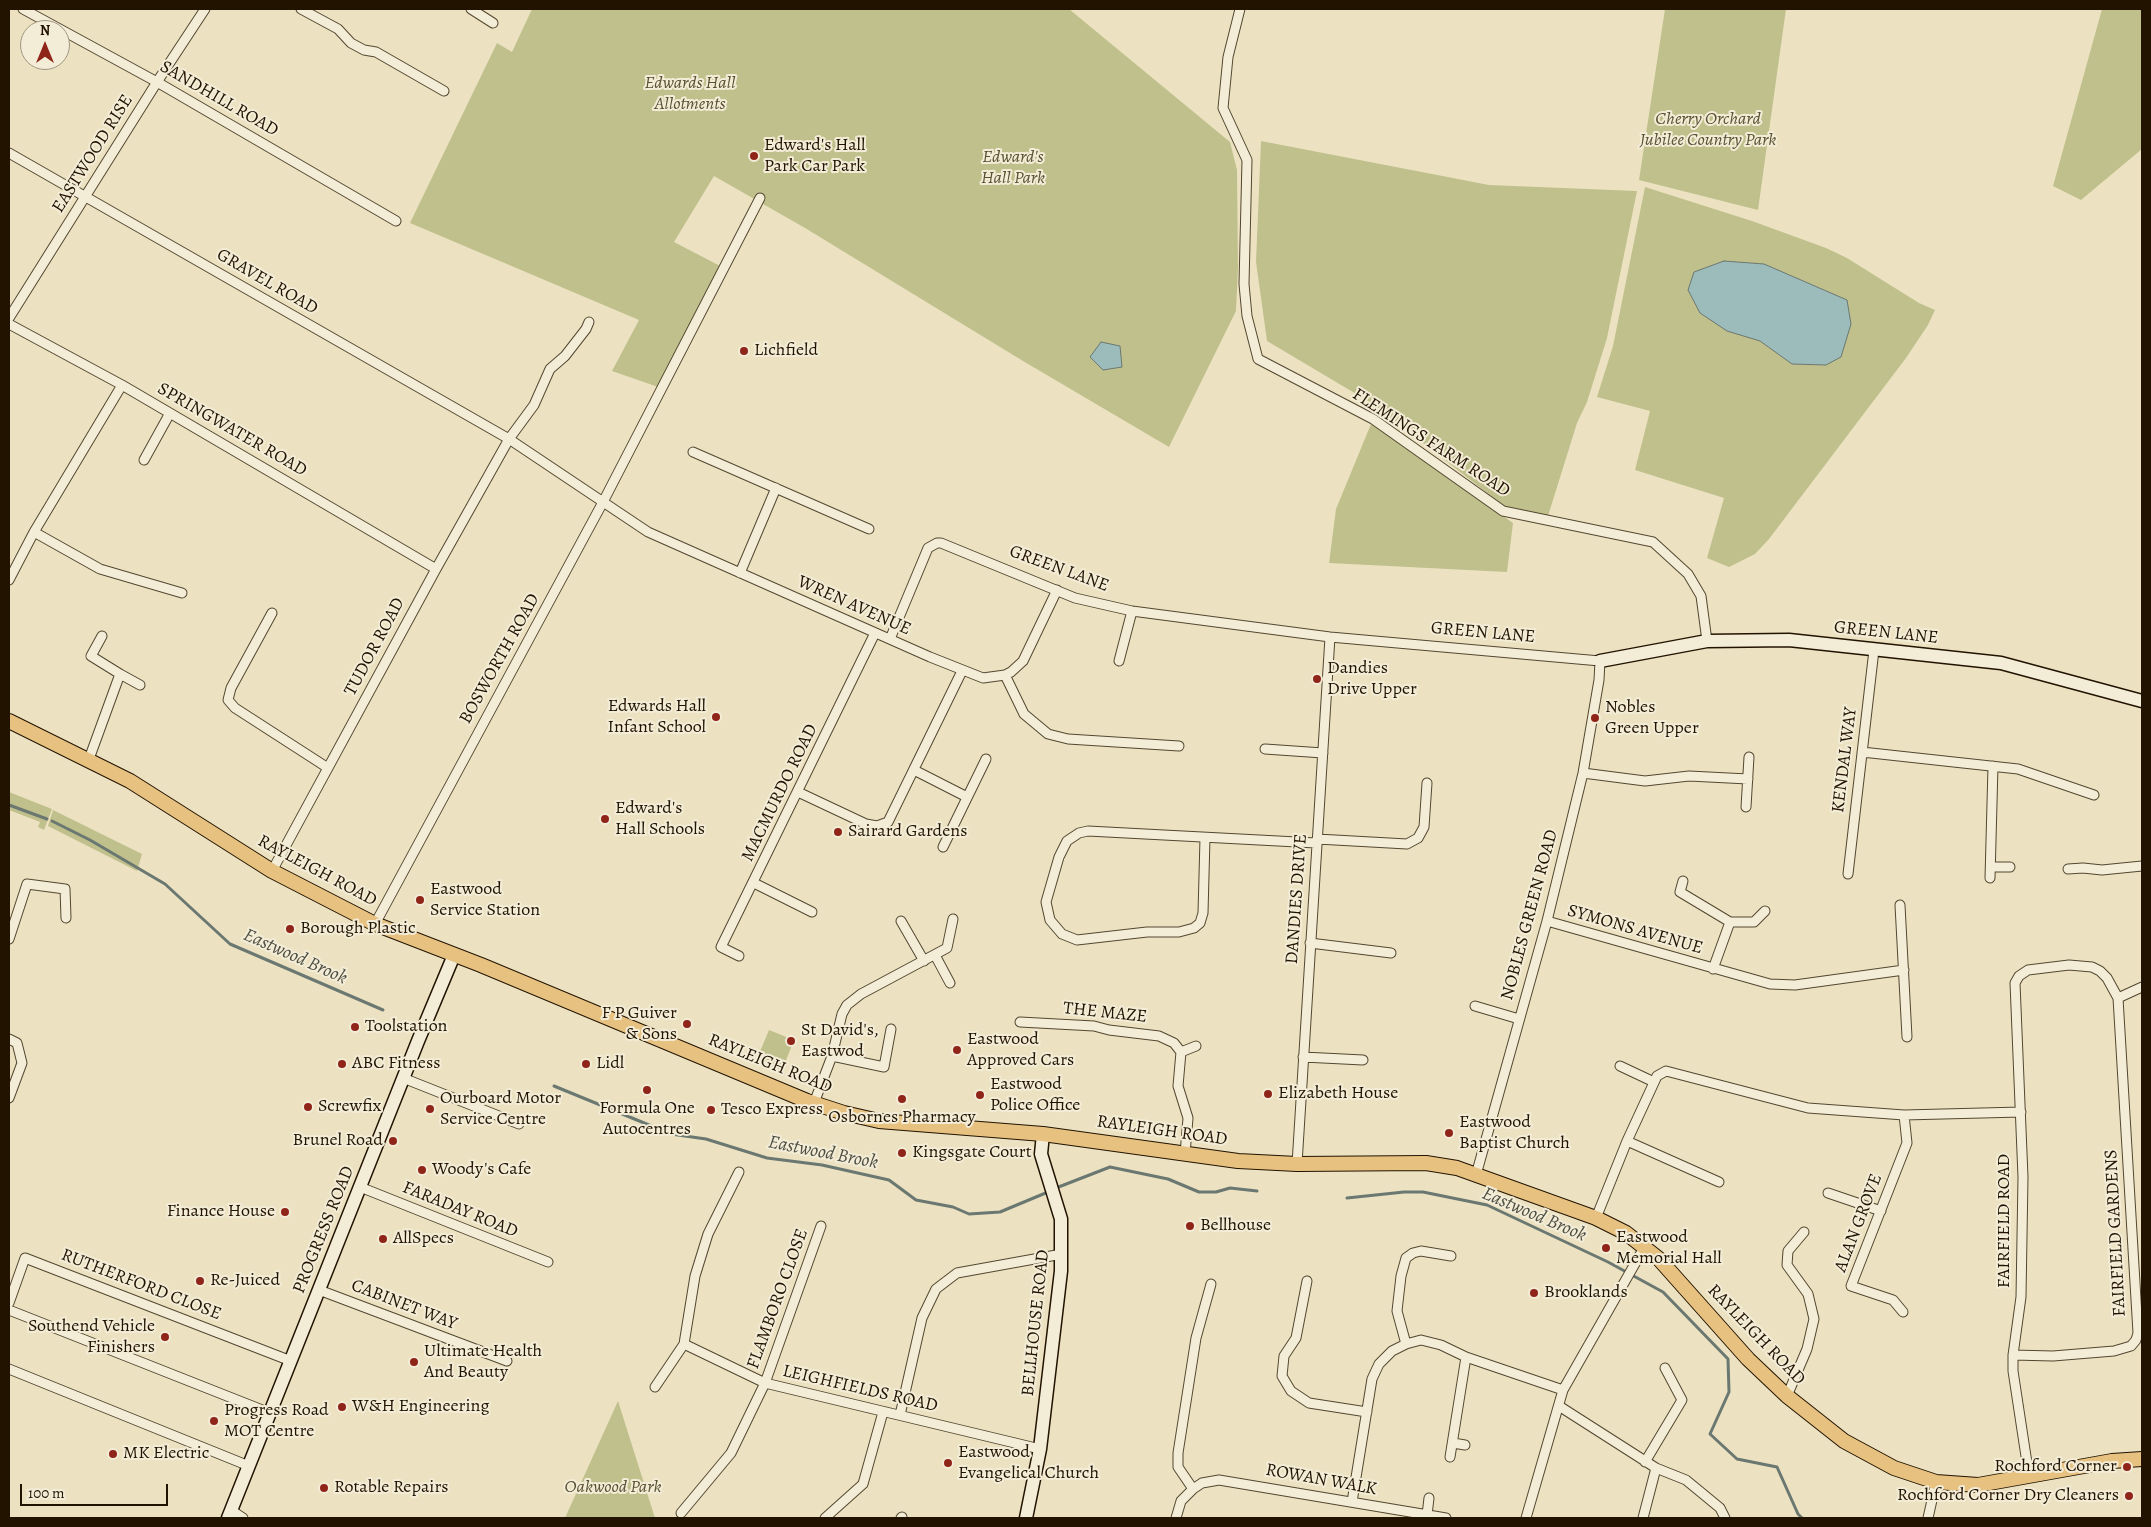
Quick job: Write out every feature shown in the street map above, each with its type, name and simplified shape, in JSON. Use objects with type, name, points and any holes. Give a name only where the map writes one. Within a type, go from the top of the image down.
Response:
[{"type":"main road","name":"RAYLEIGH ROAD","points":[[9,721],[89,758],[130,781],[272,871],[375,924],[814,1103],[844,1113],[879,1121],[1043,1134],[1238,1161],[1296,1164],[1426,1163],[1457,1168],[1596,1218],[1626,1233],[1645,1246],[1659,1259],[1748,1359],[1787,1396],[1859,1451],[1911,1475],[1936,1482],[1978,1485],[2112,1461],[2142,1459]]},
{"type":"main road","name":"RAYLEIGH ROAD","points":[[2112,1461],[2142,1451]]},
{"type":"street","name":"SANDHILL ROAD","points":[[24,9],[157,82],[396,221]]},
{"type":"street","name":"EASTWOOD RISE","points":[[9,318],[205,9]]},
{"type":"street","points":[[301,9],[338,29],[351,43],[364,50],[376,52],[444,91]]},
{"type":"street","points":[[471,9],[493,23]]},
{"type":"street","name":"FLEMINGS FARM ROAD","points":[[1240,9],[1228,57],[1223,108],[1247,160],[1244,284],[1247,316],[1258,359],[1373,419],[1503,511],[1653,542],[1688,574],[1701,596],[1707,641]]},
{"type":"street","name":"GRAVEL ROAD","points":[[9,153],[509,439],[603,502]]},
{"type":"street","name":"BOSWORTH ROAD","points":[[375,924],[603,502],[760,198]]},
{"type":"street","name":"TUDOR ROAD","points":[[272,871],[509,439],[530,410],[548,372],[570,349],[586,329],[589,322]]},
{"type":"street","name":"SPRINGWATER ROAD","points":[[9,324],[122,384],[436,569]]},
{"type":"street","points":[[9,580],[34,532],[122,384]]},
{"type":"street","points":[[144,460],[170,413]]},
{"type":"street","points":[[693,452],[869,529]]},
{"type":"street","points":[[740,573],[776,488]]},
{"type":"street","name":"WREN AVENUE","points":[[603,502],[648,532],[962,671],[983,678],[1005,675]]},
{"type":"street","points":[[34,532],[100,569],[182,593]]},
{"type":"street","name":"GREEN LANE","points":[[890,640],[925,554],[928,548],[937,543],[947,544],[1091,603],[1132,611],[1330,637],[1600,661],[1707,641],[1789,640],[2001,663],[2142,701]]},
{"type":"street","points":[[1057,590],[1028,653],[1018,666],[1005,675],[1024,714],[1048,734],[1068,739],[1179,746]]},
{"type":"street","points":[[1119,661],[1132,611]]},
{"type":"street","points":[[272,613],[231,688],[228,700],[235,708],[328,768]]},
{"type":"street","name":"MACMURDO ROAD","points":[[739,956],[721,947],[875,633]]},
{"type":"street","points":[[102,636],[91,656],[140,685]]},
{"type":"street","name":"DANDIES DRIVE","points":[[1296,1164],[1330,637]]},
{"type":"street","name":"KENDAL WAY","points":[[1848,874],[1874,650]]},
{"type":"street","name":"NOBLES GREEN ROAD","points":[[1476,1175],[1547,921],[1583,773],[1600,661]]},
{"type":"street","points":[[798,792],[866,824],[882,826],[891,818],[962,671]]},
{"type":"street","points":[[89,758],[120,674]]},
{"type":"street","points":[[1265,749],[1323,753]]},
{"type":"street","points":[[1862,752],[2018,769],[2094,795]]},
{"type":"street","points":[[1746,807],[1749,757]]},
{"type":"street","points":[[943,847],[986,759]]},
{"type":"street","points":[[1990,878],[1992,766]]},
{"type":"street","points":[[914,770],[968,797]]},
{"type":"street","points":[[1583,773],[1645,781],[1689,776],[1748,779]]},
{"type":"street","points":[[1205,838],[1203,913],[1200,923],[1194,928],[1179,932],[1147,932],[1076,940],[1062,934],[1050,920],[1046,911],[1047,892],[1062,848],[1072,836],[1088,831],[1205,838],[1407,844],[1418,838],[1424,827],[1427,783]]},
{"type":"street","points":[[2068,869],[2102,870],[2142,866]]},
{"type":"street","points":[[1991,867],[2010,867]]},
{"type":"street","points":[[1683,881],[1680,892],[1730,922],[1754,922],[1765,911]]},
{"type":"street","points":[[754,883],[812,912]]},
{"type":"street","points":[[9,939],[27,884],[65,889],[66,918]]},
{"type":"street","points":[[1900,905],[1907,1037]]},
{"type":"street","points":[[814,1103],[832,1056],[842,1014],[847,1005],[861,994],[935,955],[948,946],[953,919]]},
{"type":"street","points":[[901,921],[924,961]]},
{"type":"street","name":"SYMONS AVENUE","points":[[1547,921],[1770,984],[1795,985],[1904,970]]},
{"type":"street","name":"SYMONS AVENUE","points":[[1713,969],[1730,922]]},
{"type":"street","points":[[1310,943],[1391,953]]},
{"type":"street","name":"PROGRESS ROAD","points":[[230,1514],[403,1078],[454,955]]},
{"type":"street","points":[[935,955],[950,983]]},
{"type":"street","name":"FAIRFIELD GARDENS","points":[[2013,1355],[2054,1356],[2124,1350],[2136,1340],[2140,1317],[2118,998],[2113,985],[2100,971],[2092,967],[2069,966],[2028,970]]},
{"type":"street","name":"FAIRFIELD ROAD","points":[[2028,970],[2018,976],[2015,992],[2022,1112],[2021,1297],[2013,1355],[2014,1387],[2029,1476]]},
{"type":"street","points":[[2118,998],[2142,987]]},
{"type":"street","points":[[1475,1006],[1519,1019]]},
{"type":"street","name":"THE MAZE","points":[[1020,1022],[1094,1026],[1108,1030],[1159,1036],[1174,1043],[1181,1052]]},
{"type":"street","points":[[832,1056],[884,1067],[891,1029]]},
{"type":"street","points":[[9,1039],[17,1043],[22,1063],[9,1098]]},
{"type":"street","points":[[1185,1154],[1189,1126],[1186,1109],[1178,1086],[1181,1052],[1196,1046]]},
{"type":"street","points":[[1303,1057],[1363,1060]]},
{"type":"street","points":[[1620,1066],[1654,1082]]},
{"type":"street","points":[[1596,1218],[1627,1141],[1654,1082],[1657,1076],[1666,1071],[1808,1108],[1904,1115],[2022,1112]]},
{"type":"street","points":[[403,1078],[519,1124]]},
{"type":"street","name":"ALAN GROVE","points":[[1903,1312],[1892,1300],[1851,1286],[1907,1143],[1904,1115]]},
{"type":"street","name":"BELLHOUSE ROAD","points":[[1026,1518],[1040,1449],[1059,1298],[1062,1254],[1062,1228],[1057,1201],[1041,1154],[1043,1134]]},
{"type":"street","points":[[1627,1141],[1719,1182]]},
{"type":"street","points":[[655,1387],[684,1344],[695,1276],[708,1234],[739,1172]]},
{"type":"street","name":"FARADAY ROAD","points":[[360,1187],[548,1262]]},
{"type":"street","points":[[1828,1193],[1881,1211]]},
{"type":"street","name":"FLAMBORO CLOSE","points":[[765,1383],[821,1226]]},
{"type":"street","points":[[1787,1396],[1807,1349],[1814,1319],[1808,1294],[1787,1265],[1788,1252],[1804,1232]]},
{"type":"street","points":[[1526,1518],[1563,1390],[1645,1246]]},
{"type":"street","points":[[1406,1344],[1397,1311],[1401,1276],[1406,1258],[1413,1253],[1421,1251],[1451,1256]]},
{"type":"street","points":[[900,1415],[922,1318],[936,1289],[957,1273],[1062,1254]]},
{"type":"street","name":"RUTHERFORD CLOSE","points":[[9,1303],[25,1258],[291,1361]]},
{"type":"street","points":[[1307,1281],[1296,1338],[1284,1356],[1282,1376],[1291,1391],[1309,1403],[1367,1412]]},
{"type":"street","points":[[1176,1518],[1181,1501],[1193,1489],[1178,1467],[1178,1453],[1196,1338],[1211,1284]]},
{"type":"street","name":"CABINET WAY","points":[[319,1290],[507,1361]]},
{"type":"street","points":[[9,1310],[270,1413]]},
{"type":"street","points":[[1352,1502],[1372,1379],[1379,1364],[1392,1351],[1406,1344],[1421,1340],[1441,1344],[1466,1357],[1563,1390]]},
{"type":"street","points":[[684,1344],[765,1383]]},
{"type":"street","points":[[1450,1457],[1466,1357]]},
{"type":"street","points":[[1645,1462],[1682,1400],[1665,1368]]},
{"type":"street","points":[[9,1369],[249,1466]]},
{"type":"street","name":"LEIGHFIELDS ROAD","points":[[681,1513],[731,1453],[765,1383],[1040,1449]]},
{"type":"street","points":[[1559,1406],[1645,1462],[1686,1480],[1720,1508],[1725,1518]]},
{"type":"street","points":[[825,1518],[863,1484],[883,1412]]},
{"type":"street","points":[[1453,1443],[1464,1446]]},
{"type":"street","points":[[1643,1518],[1656,1468]]},
{"type":"street","name":"ROWAN WALK","points":[[1193,1489],[1202,1484],[1219,1480],[1446,1518]]},
{"type":"street","points":[[1928,1518],[1936,1482]]},
{"type":"street","points":[[1426,1514],[1429,1498]]},
{"type":"street","points":[[230,1514],[244,1518]]},
{"type":"green space","name":"Edward's Hall Park","points":[[532,9],[1069,9],[1230,142],[1237,170],[1238,268],[1236,311],[1169,447],[1023,361],[805,228],[714,176],[674,242],[724,268],[661,388],[612,371],[639,320],[410,223],[497,43],[512,52]]},
{"type":"green space","name":"Cherry Orchard Jubilee Country Park","points":[[1665,9],[1786,9],[1758,210],[1639,180]]},
{"type":"green space","points":[[2102,9],[2142,9],[2142,149],[2081,200],[2053,186]]},
{"type":"green space","points":[[1261,141],[1489,185],[1637,191],[1607,338],[1587,402],[1577,423],[1548,516],[1505,507],[1373,404],[1267,341],[1256,262]]},
{"type":"green space","points":[[1645,187],[1752,221],[1826,248],[1847,258],[1919,303],[1935,310],[1928,325],[1906,358],[1769,539],[1755,554],[1729,567],[1707,558],[1724,498],[1635,470],[1650,411],[1597,397],[1613,346]]},
{"type":"green space","points":[[1371,424],[1513,523],[1507,572],[1329,563],[1336,509]]},
{"type":"green space","points":[[9,792],[52,809],[44,830],[38,827],[40,822],[9,810]]},
{"type":"green space","points":[[53,810],[142,854],[137,871],[48,826]]},
{"type":"green space","points":[[769,1030],[794,1040],[781,1073],[756,1061]]},
{"type":"green space","name":"Oakwood Park","points":[[618,1401],[655,1518],[565,1518]]},
{"type":"water","points":[[1724,261],[1764,264],[1847,300],[1851,324],[1841,357],[1826,365],[1792,364],[1760,341],[1727,331],[1700,313],[1688,290],[1694,272]]},
{"type":"water","points":[[1101,342],[1120,346],[1122,367],[1103,370],[1090,357]]},
{"type":"waterway","name":"Eastwood Brook","points":[[9,805],[47,819]]},
{"type":"waterway","name":"Eastwood Brook","points":[[52,821],[90,840],[165,884],[230,944],[383,1010]]},
{"type":"waterway","name":"Eastwood Brook","points":[[554,1086],[671,1134],[706,1139],[767,1158],[822,1165],[889,1180],[916,1200],[953,1207],[969,1214],[1000,1212],[1048,1192]]},
{"type":"waterway","name":"Eastwood Brook","points":[[1056,1188],[1110,1167],[1168,1179],[1199,1192],[1216,1192],[1230,1188],[1257,1191]]},
{"type":"waterway","name":"Eastwood Brook","points":[[1347,1198],[1423,1192],[1487,1205],[1608,1262],[1663,1292],[1728,1359],[1729,1392],[1710,1434],[1737,1459],[1777,1467],[1798,1514],[1802,1518]]},
{"type":"place","name":"Edward's Hall Park Car Park","points":[[754,156]]},
{"type":"place","name":"Lichfield","points":[[744,351]]},
{"type":"place","name":"Dandies Drive Upper","points":[[1317,679]]},
{"type":"place","name":"Edwards Hall Infant School","points":[[716,717]]},
{"type":"place","name":"Nobles Green Upper","points":[[1595,718]]},
{"type":"place","name":"Edward's Hall Schools","points":[[605,819]]},
{"type":"place","name":"Sairard Gardens","points":[[838,832]]},
{"type":"place","name":"Eastwood Service Station","points":[[420,900]]},
{"type":"place","name":"Borough Plastic","points":[[290,929]]},
{"type":"place","name":"F P Guiver & Sons","points":[[687,1024]]},
{"type":"place","name":"Toolstation","points":[[355,1027]]},
{"type":"place","name":"St David's, Eastwod","points":[[791,1041]]},
{"type":"place","name":"Eastwood Approved Cars","points":[[957,1050]]},
{"type":"place","name":"ABC Fitness","points":[[342,1064]]},
{"type":"place","name":"Lidl","points":[[586,1064]]},
{"type":"place","name":"Formula One Autocentres","points":[[647,1090]]},
{"type":"place","name":"Elizabeth House","points":[[1268,1094]]},
{"type":"place","name":"Eastwood Police Office","points":[[980,1095]]},
{"type":"place","name":"Osbornes Pharmacy","points":[[902,1099]]},
{"type":"place","name":"Screwfix","points":[[308,1107]]},
{"type":"place","name":"Ourboard Motor Service Centre","points":[[430,1109]]},
{"type":"place","name":"Tesco Express","points":[[711,1110]]},
{"type":"place","name":"Eastwood Baptist Church","points":[[1449,1133]]},
{"type":"place","name":"Brunel Road","points":[[393,1141]]},
{"type":"place","name":"Kingsgate Court","points":[[902,1153]]},
{"type":"place","name":"Woody's Cafe","points":[[422,1170]]},
{"type":"place","name":"Finance House","points":[[285,1212]]},
{"type":"place","name":"Bellhouse","points":[[1190,1226]]},
{"type":"place","name":"AllSpecs","points":[[383,1239]]},
{"type":"place","name":"Eastwood Memorial Hall","points":[[1606,1248]]},
{"type":"place","name":"Re-Juiced","points":[[200,1281]]},
{"type":"place","name":"Brooklands","points":[[1534,1293]]},
{"type":"place","name":"Southend Vehicle Finishers","points":[[165,1337]]},
{"type":"place","name":"Ultimate Health And Beauty","points":[[414,1362]]},
{"type":"place","name":"W&H Engineering","points":[[342,1407]]},
{"type":"place","name":"Progress Road MOT Centre","points":[[214,1421]]},
{"type":"place","name":"MK Electric","points":[[113,1454]]},
{"type":"place","name":"Eastwood Evangelical Church","points":[[948,1463]]},
{"type":"place","name":"Rochford Corner","points":[[2127,1467]]},
{"type":"place","name":"Rotable Repairs","points":[[324,1488]]},
{"type":"place","name":"Rochford Corner Dry Cleaners","points":[[2129,1496]]},
{"type":"park label","name":"Edwards Hall Allotments","points":[[690,94]]}]
